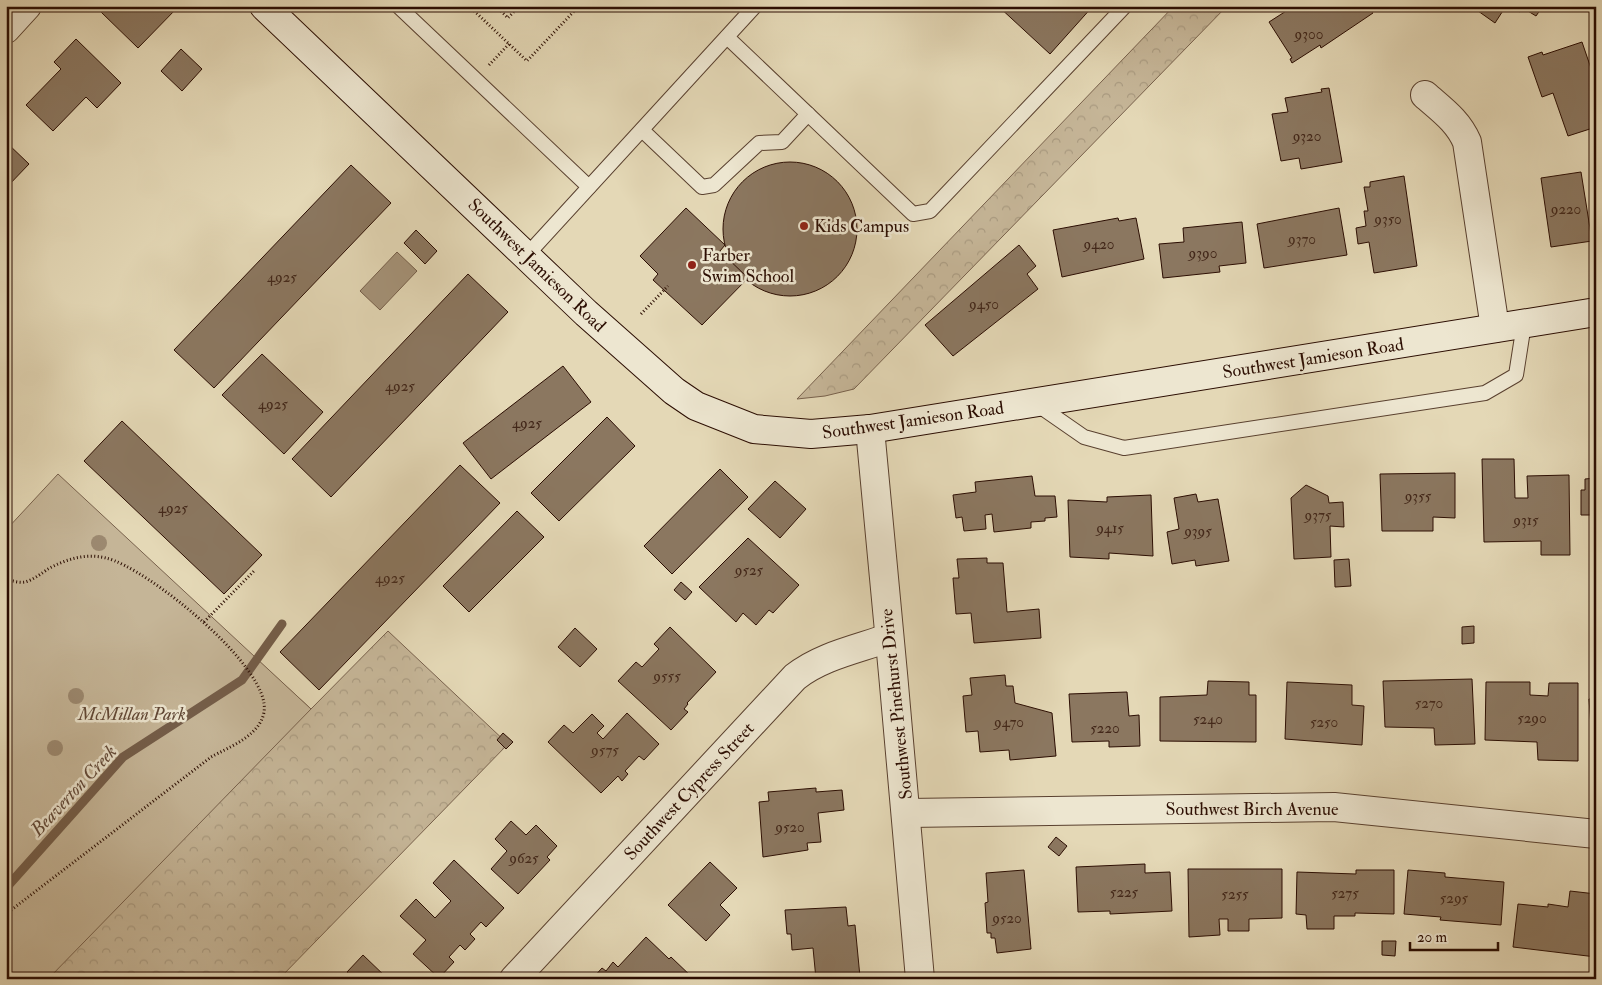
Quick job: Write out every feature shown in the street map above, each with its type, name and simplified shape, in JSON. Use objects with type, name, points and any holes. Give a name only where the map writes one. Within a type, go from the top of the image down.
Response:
[{"type":"street","points":[[6,29],[27,6]]},
{"type":"street","name":"Southwest Jamieson Road","points":[[264,6],[526,256],[674,391],[696,406],[754,429],[810,434],[870,429],[1596,312]]},
{"type":"street","points":[[1425,95],[1452,118],[1462,129],[1468,142],[1495,328]]},
{"type":"street","name":"Southwest Pinehurst Drive","points":[[870,429],[888,638],[907,812],[920,979]]},
{"type":"street","name":"Southwest Cypress Street","points":[[514,979],[795,677],[805,668],[888,638]]},
{"type":"street","name":"Southwest Birch Avenue","points":[[907,812],[1334,807],[1596,834]]},
{"type":"lane","points":[[398,6],[589,187]]},
{"type":"lane","points":[[526,256],[755,6]]},
{"type":"lane","points":[[727,37],[913,214],[930,211],[1125,6]]},
{"type":"lane","points":[[642,130],[702,187],[714,185],[759,143],[782,142],[808,114]]},
{"type":"lane","points":[[1035,403],[1084,437],[1124,448],[1485,393],[1516,375],[1524,324]]},
{"type":"path","points":[[468,6],[527,61],[579,6]]},
{"type":"path","points":[[496,6],[508,18],[519,6]]},
{"type":"path","points":[[641,314],[668,286]]},
{"type":"path","points":[[6,579],[25,582],[77,557],[108,558],[148,579],[172,595],[204,622],[241,661],[263,699],[264,712],[258,725],[243,740],[211,757],[6,914]]},
{"type":"path","points":[[204,622],[254,571]]},
{"type":"green space","points":[[1174,6],[1227,6],[854,389],[825,396],[797,399]]},
{"type":"green space","name":"McMillan Park","points":[[58,474],[311,709],[48,979],[6,979],[6,530]]},
{"type":"green space","points":[[388,631],[508,744],[279,979],[6,979],[253,656],[311,709]]},
{"type":"shaded area","points":[[397,252],[417,271],[380,310],[360,291]]},
{"type":"building","points":[[107,6],[175,6],[177,8],[138,48],[101,12]]},
{"type":"building","points":[[998,6],[1093,6],[1050,54]]},
{"type":"building","points":[[1294,6],[1368,6],[1373,13],[1321,48],[1320,45],[1292,63],[1290,59],[1292,58],[1269,22]]},
{"type":"building","points":[[1471,6],[1506,6],[1495,23]]},
{"type":"building","points":[[1511,6],[1543,6],[1536,16],[1523,8],[1520,12]]},
{"type":"building","points":[[76,39],[121,83],[97,108],[86,97],[53,131],[26,105],[61,69],[54,62]]},
{"type":"building","points":[[1582,42],[1596,83],[1596,127],[1568,136],[1553,93],[1542,97],[1528,57],[1542,52],[1543,55]]},
{"type":"building","points":[[181,49],[202,69],[182,91],[161,71]]},
{"type":"building","points":[[1329,88],[1342,162],[1301,169],[1299,158],[1281,161],[1272,114],[1288,112],[1285,98],[1322,92],[1321,89]]},
{"type":"building","points":[[6,142],[29,164],[6,188]]},
{"type":"building","name":"Kids Campus","points":[[790,162],[816,167],[838,181],[852,203],[857,229],[852,255],[838,277],[816,291],[790,296],[764,291],[742,277],[728,255],[723,229],[728,203],[742,181],[764,167]]},
{"type":"building","points":[[351,165],[391,203],[214,388],[174,350]]},
{"type":"building","points":[[1581,172],[1592,241],[1551,247],[1541,178]]},
{"type":"building","points":[[1404,176],[1417,266],[1374,273],[1369,242],[1358,244],[1356,228],[1366,226],[1364,211],[1368,211],[1364,187],[1370,187],[1370,182]]},
{"type":"building","name":"Farber Swim School","points":[[686,208],[725,245],[720,251],[748,278],[702,325],[653,280],[658,274],[640,256]]},
{"type":"building","points":[[1339,208],[1347,255],[1264,268],[1257,224]]},
{"type":"building","points":[[1118,218],[1119,221],[1136,218],[1144,259],[1062,277],[1053,230]]},
{"type":"building","points":[[1242,222],[1246,263],[1219,266],[1220,272],[1163,278],[1159,244],[1184,242],[1183,228]]},
{"type":"building","points":[[416,230],[437,251],[425,264],[404,243]]},
{"type":"building","points":[[1019,245],[1036,266],[1027,274],[1038,289],[953,356],[925,325]]},
{"type":"building","points":[[468,274],[508,312],[331,497],[292,459]]},
{"type":"building","points":[[262,354],[323,412],[284,454],[222,395]]},
{"type":"building","points":[[563,366],[591,402],[491,479],[463,443]]},
{"type":"building","points":[[607,417],[635,446],[559,521],[531,493]]},
{"type":"building","points":[[122,421],[262,555],[224,594],[84,461]]},
{"type":"building","points":[[1482,459],[1514,459],[1515,498],[1528,498],[1527,476],[1569,475],[1570,555],[1541,555],[1541,541],[1484,542]]},
{"type":"building","points":[[460,465],[500,503],[319,690],[280,652]]},
{"type":"building","points":[[720,469],[748,497],[672,574],[644,546]]},
{"type":"building","points":[[1455,473],[1455,518],[1433,517],[1433,531],[1382,531],[1380,474]]},
{"type":"building","points":[[1032,476],[1035,496],[1055,496],[1057,517],[1045,518],[1045,521],[1031,522],[1031,528],[994,532],[992,514],[985,515],[986,529],[964,531],[962,517],[956,518],[953,495],[976,492],[975,482]]},
{"type":"building","points":[[1596,478],[1596,515],[1581,515],[1581,490],[1585,490],[1585,479]]},
{"type":"building","points":[[775,481],[806,509],[780,538],[748,509]]},
{"type":"building","points":[[1306,485],[1328,496],[1329,503],[1343,502],[1344,527],[1330,526],[1331,557],[1294,559],[1291,498]]},
{"type":"building","points":[[1196,494],[1198,502],[1218,499],[1229,561],[1196,566],[1195,560],[1172,564],[1167,532],[1179,529],[1174,498]]},
{"type":"building","points":[[1151,495],[1153,556],[1109,553],[1109,559],[1070,557],[1068,500],[1107,502],[1107,497]]},
{"type":"building","points":[[517,511],[544,537],[469,612],[443,586]]},
{"type":"building","points":[[748,538],[799,585],[773,613],[769,610],[756,625],[743,613],[736,622],[699,587]]},
{"type":"building","points":[[987,558],[987,563],[1003,563],[1007,612],[1039,609],[1041,638],[974,643],[971,613],[956,614],[953,578],[959,578],[957,559]]},
{"type":"building","points":[[1349,559],[1351,586],[1335,587],[1334,560]]},
{"type":"building","points":[[681,582],[692,592],[685,600],[674,590]]},
{"type":"building","points":[[1474,626],[1474,643],[1462,644],[1462,627]]},
{"type":"building","points":[[670,627],[716,672],[687,703],[684,709],[688,712],[671,730],[618,681],[636,662],[642,667],[659,649],[654,644]]},
{"type":"building","points":[[575,628],[597,649],[580,667],[558,647]]},
{"type":"building","points":[[1005,675],[1006,686],[1013,686],[1015,703],[1052,713],[1056,756],[1010,760],[1009,750],[980,752],[978,731],[966,732],[963,696],[972,695],[970,678]]},
{"type":"building","points":[[1472,679],[1475,744],[1435,745],[1434,728],[1385,727],[1383,681]]},
{"type":"building","points":[[1208,681],[1249,682],[1249,695],[1256,695],[1256,742],[1160,741],[1160,697],[1207,695]]},
{"type":"building","points":[[1287,682],[1352,685],[1352,705],[1364,706],[1362,745],[1285,739]]},
{"type":"building","points":[[1486,682],[1530,682],[1530,695],[1548,696],[1549,683],[1578,683],[1578,761],[1538,760],[1537,742],[1485,740]]},
{"type":"building","points":[[1127,692],[1129,716],[1139,715],[1140,746],[1109,747],[1109,741],[1072,742],[1069,694]]},
{"type":"building","points":[[1589,699],[1596,699],[1596,769],[1594,769]]},
{"type":"building","points":[[627,713],[659,744],[644,760],[639,756],[625,771],[628,774],[622,781],[618,776],[601,793],[548,742],[564,725],[573,733],[592,714],[604,726],[597,733],[603,739]]},
{"type":"building","points":[[503,733],[513,742],[506,749],[497,740]]},
{"type":"building","points":[[816,788],[816,792],[842,790],[844,810],[818,813],[821,842],[807,843],[808,850],[763,857],[759,802],[769,801],[768,792]]},
{"type":"building","points":[[511,821],[526,835],[536,825],[557,846],[547,857],[550,860],[518,894],[491,869],[507,851],[495,839]]},
{"type":"building","points":[[1056,837],[1067,846],[1059,856],[1048,847]]},
{"type":"building","points":[[454,860],[504,908],[486,927],[481,922],[470,934],[475,939],[465,950],[460,945],[449,957],[454,962],[439,978],[413,954],[426,940],[400,916],[416,899],[435,918],[451,901],[433,883]]},
{"type":"building","points":[[710,862],[737,888],[720,905],[730,915],[706,941],[668,905]]},
{"type":"building","points":[[1145,864],[1145,873],[1170,872],[1172,911],[1110,914],[1110,911],[1078,912],[1076,867]]},
{"type":"building","points":[[1188,869],[1282,869],[1282,918],[1249,919],[1249,931],[1228,931],[1228,919],[1219,919],[1220,935],[1189,937]]},
{"type":"building","points":[[1024,870],[1031,949],[997,953],[995,938],[991,938],[991,933],[987,933],[985,903],[988,902],[986,873]]},
{"type":"building","points":[[1356,870],[1394,870],[1394,914],[1355,913],[1355,916],[1334,916],[1334,929],[1307,929],[1306,915],[1296,914],[1297,872],[1356,874]]},
{"type":"building","points":[[1408,870],[1445,873],[1445,877],[1504,882],[1501,925],[1440,920],[1441,917],[1404,914]]},
{"type":"building","points":[[1570,891],[1596,894],[1596,957],[1513,947],[1518,904],[1548,907],[1548,904],[1568,907]]},
{"type":"building","points":[[846,907],[848,926],[855,925],[860,977],[816,979],[813,948],[792,950],[791,934],[787,934],[785,910]]},
{"type":"building","points":[[646,937],[694,979],[592,979],[602,968],[606,971],[613,962],[618,967]]},
{"type":"building","points":[[1382,941],[1396,941],[1395,956],[1382,955]]},
{"type":"building","points":[[363,955],[388,979],[354,979],[347,972]]},
{"type":"waterway","name":"Beaverton Creek","points":[[6,888],[123,757],[242,680],[282,624]]},
{"type":"place","name":"Kids Campus","points":[[804,226]]},
{"type":"place","name":"Farber Swim School","points":[[692,265]]}]
